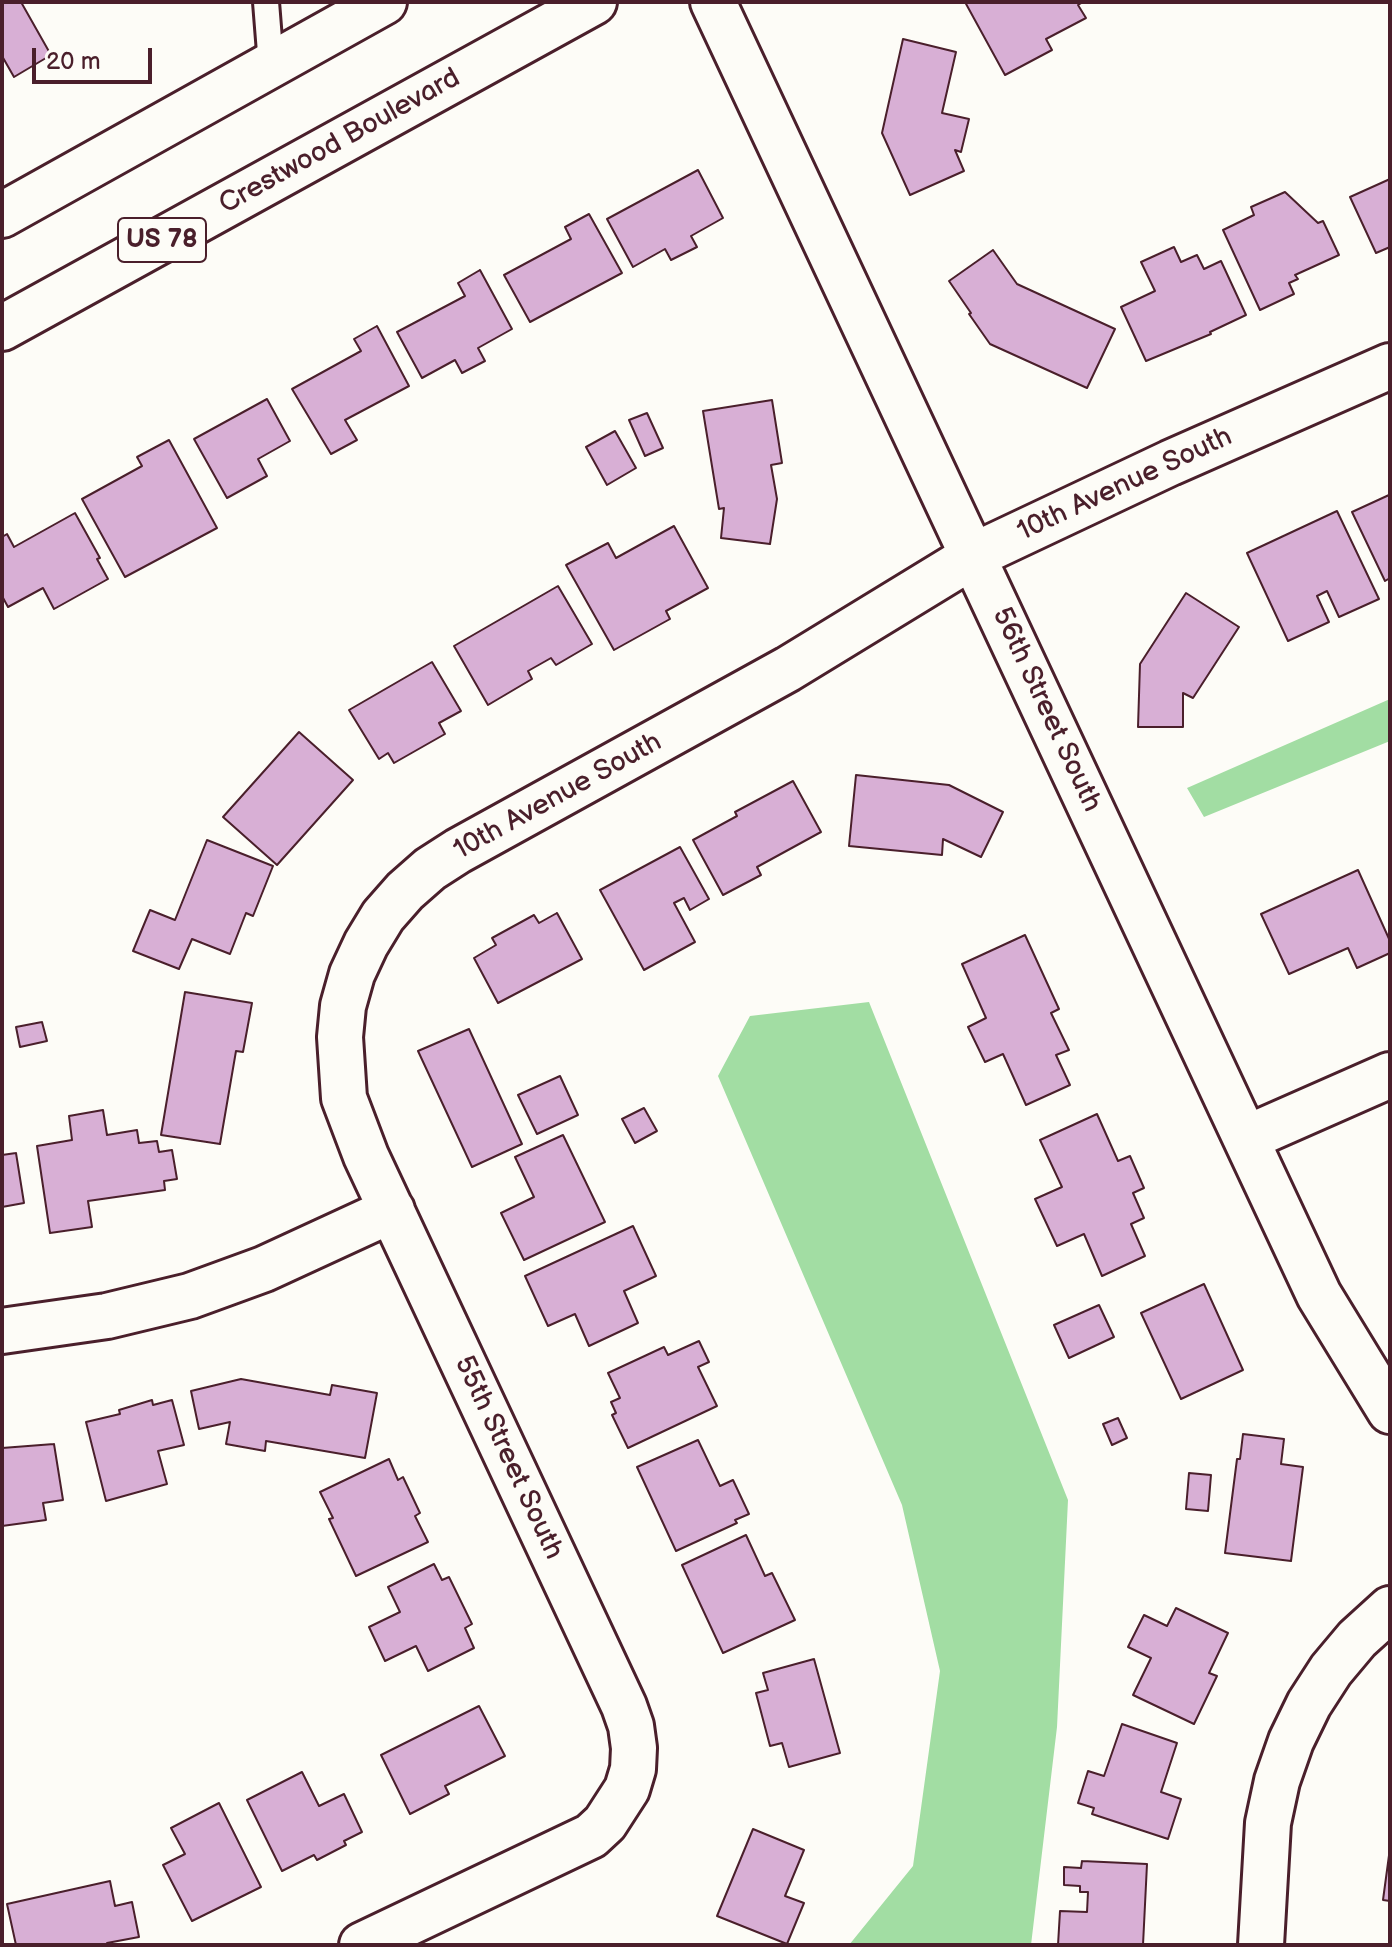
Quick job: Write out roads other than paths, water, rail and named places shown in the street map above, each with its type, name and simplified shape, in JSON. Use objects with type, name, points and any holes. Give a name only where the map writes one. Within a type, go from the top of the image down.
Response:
[{"type":"street","name":"Crestwood Boulevard","points":[[2,328],[594,2]]},
{"type":"street","name":"56th Street South","points":[[713,2],[1319,1295],[1390,1411]]},
{"type":"street","points":[[2,215],[271,65],[358,7]]},
{"type":"street","name":"10th Avenue South","points":[[392,1210],[353,1128],[344,1098],[340,1037],[343,1006],[352,974],[383,916],[430,869],[788,669],[973,556],[1170,463],[1390,366]]},
{"type":"street","points":[[1247,1138],[1390,1075]]},
{"type":"street","points":[[2,1331],[107,1316],[190,1296],[264,1269],[392,1210]]},
{"type":"street","name":"55th Street South","points":[[362,1945],[573,1846],[605,1823],[627,1789],[633,1769],[631,1726],[624,1706],[392,1210]]},
{"type":"street","points":[[1261,1945],[1268,1823],[1277,1781],[1291,1741],[1309,1704],[1331,1670],[1357,1639],[1390,1609]]},
{"type":"lane","points":[[266,2],[271,65]]}]
